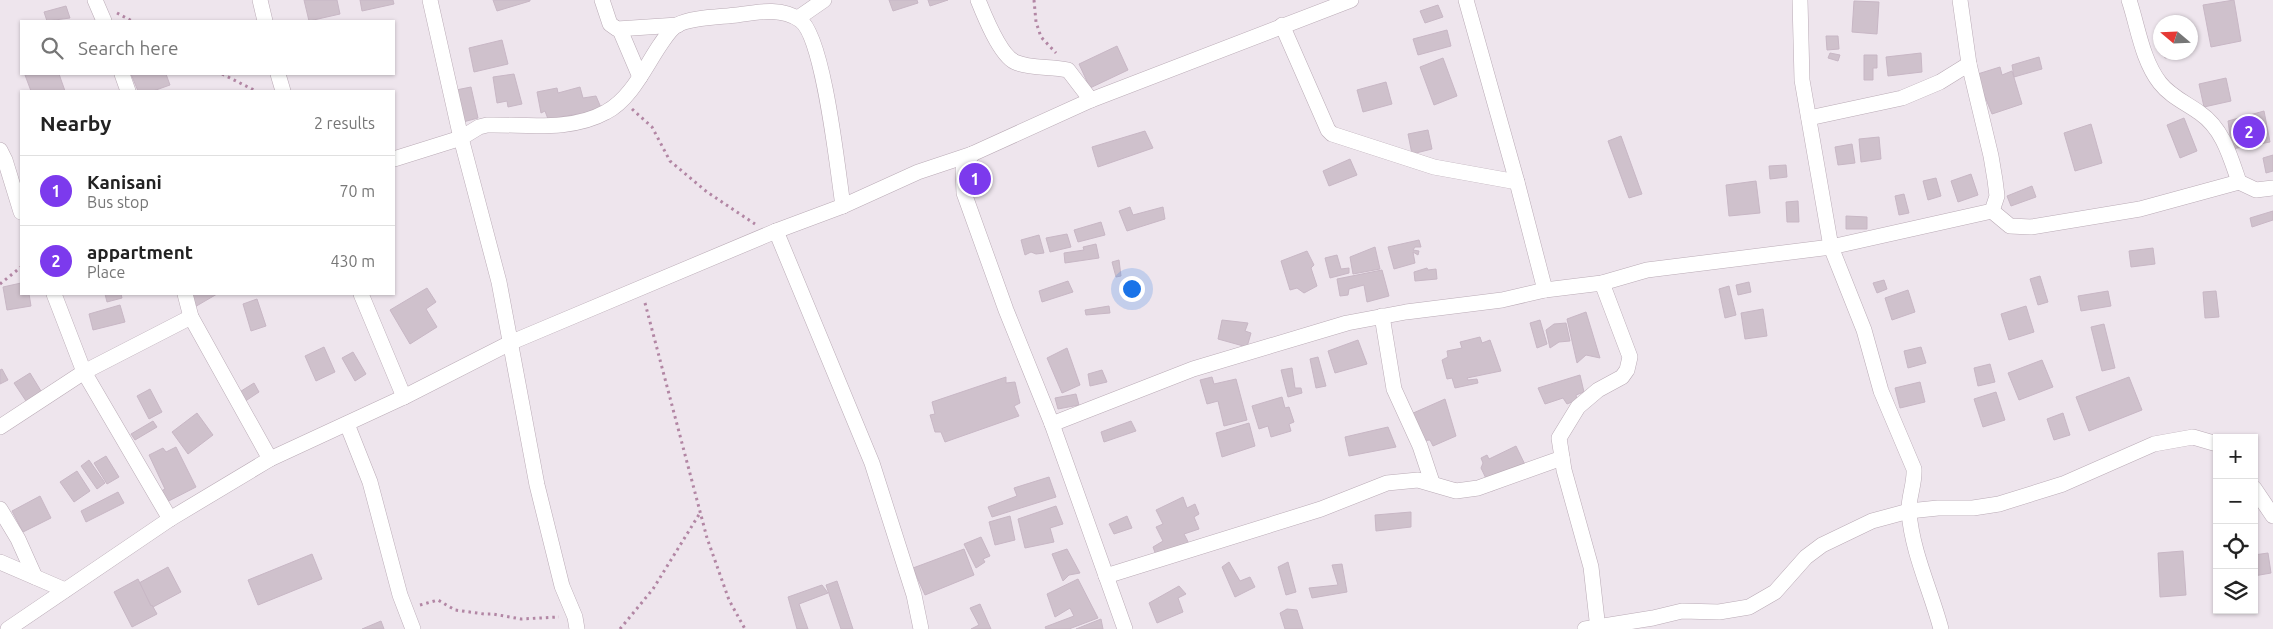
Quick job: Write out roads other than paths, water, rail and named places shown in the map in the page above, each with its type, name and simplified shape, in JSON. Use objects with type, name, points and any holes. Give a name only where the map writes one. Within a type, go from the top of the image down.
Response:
[{"type":"street","points":[[95,0],[104,20]]},
{"type":"street","points":[[260,0],[265,20]]},
{"type":"street","points":[[430,0],[461,138],[493,257],[512,342],[537,485],[562,586],[576,623]]},
{"type":"street","points":[[602,0],[610,24],[620,30],[678,25],[701,19],[768,11],[782,12],[798,18],[805,26],[812,42],[824,81],[843,206]]},
{"type":"street","points":[[798,18],[824,0]]},
{"type":"street","points":[[978,0],[999,44],[1010,59],[1024,65],[1056,67],[1068,70],[1090,100]]},
{"type":"street","points":[[8,629],[170,518],[270,459],[404,397],[512,342],[773,233],[843,206],[918,172],[972,154],[1090,100],[1351,0]]},
{"type":"street","points":[[1466,0],[1545,290]]},
{"type":"street","points":[[1800,0],[1802,80],[1831,248],[1864,330],[1881,391],[1914,470],[1909,511],[1915,543],[1941,629]]},
{"type":"street","points":[[1960,0],[1969,64],[1995,180],[1997,196],[1992,211]]},
{"type":"street","points":[[2129,0],[2152,72],[2166,91],[2201,113],[2218,130],[2225,143],[2239,182]]},
{"type":"street","points":[[395,159],[461,138],[479,127],[487,125],[549,126],[594,118],[607,112],[620,101],[640,77],[669,33],[678,25]]},
{"type":"street","points":[[1282,25],[1328,130],[1332,134],[1434,167],[1517,182]]},
{"type":"street","points":[[620,30],[640,77]]},
{"type":"street","points":[[1809,118],[1887,103],[1913,95],[1940,82],[1969,64]]},
{"type":"street","points":[[122,75],[128,90]]},
{"type":"street","points":[[278,75],[283,90]]},
{"type":"street","points":[[0,150],[5,160],[20,209]]},
{"type":"street","points":[[972,154],[963,170],[964,192],[1006,310],[1052,424],[1125,629]]},
{"type":"street","points":[[1992,211],[2010,226],[2031,227],[2140,209],[2239,182],[2256,190],[2273,188]]},
{"type":"street","points":[[1052,424],[1193,368],[1314,332],[1382,316],[1502,300],[1545,290],[1602,283],[1647,270],[1831,248],[1992,211]]},
{"type":"street","points":[[773,233],[872,463],[914,595],[921,629]]},
{"type":"street","points":[[1602,283],[1630,358],[1627,370],[1622,377],[1603,387],[1578,407],[1559,438],[1562,458],[1591,567],[1594,628],[1682,611],[1720,612],[1749,607],[1775,592],[1806,557],[1822,544],[1872,521],[1909,511],[1938,508],[1973,508],[1999,504],[2063,484],[2154,444],[2193,437],[2213,443]]},
{"type":"street","points":[[54,295],[84,372],[170,518]]},
{"type":"street","points":[[185,295],[191,317],[270,459]]},
{"type":"street","points":[[361,295],[404,397]]},
{"type":"street","points":[[1382,316],[1394,389],[1400,406],[1420,446],[1432,482]]},
{"type":"street","points":[[0,427],[84,372],[191,317]]},
{"type":"street","points":[[347,424],[370,482],[404,609],[413,629]]},
{"type":"street","points":[[1106,576],[1321,509],[1387,483],[1408,480],[1432,482],[1451,490],[1465,491],[1562,458]]},
{"type":"street","points":[[2258,494],[2272,514]]},
{"type":"street","points":[[0,509],[18,539],[36,578]]},
{"type":"street","points":[[0,562],[65,590]]},
{"type":"place","name":"appartment","points":[[2249,132]]},
{"type":"place","name":"Kanisani","points":[[975,179]]}]
